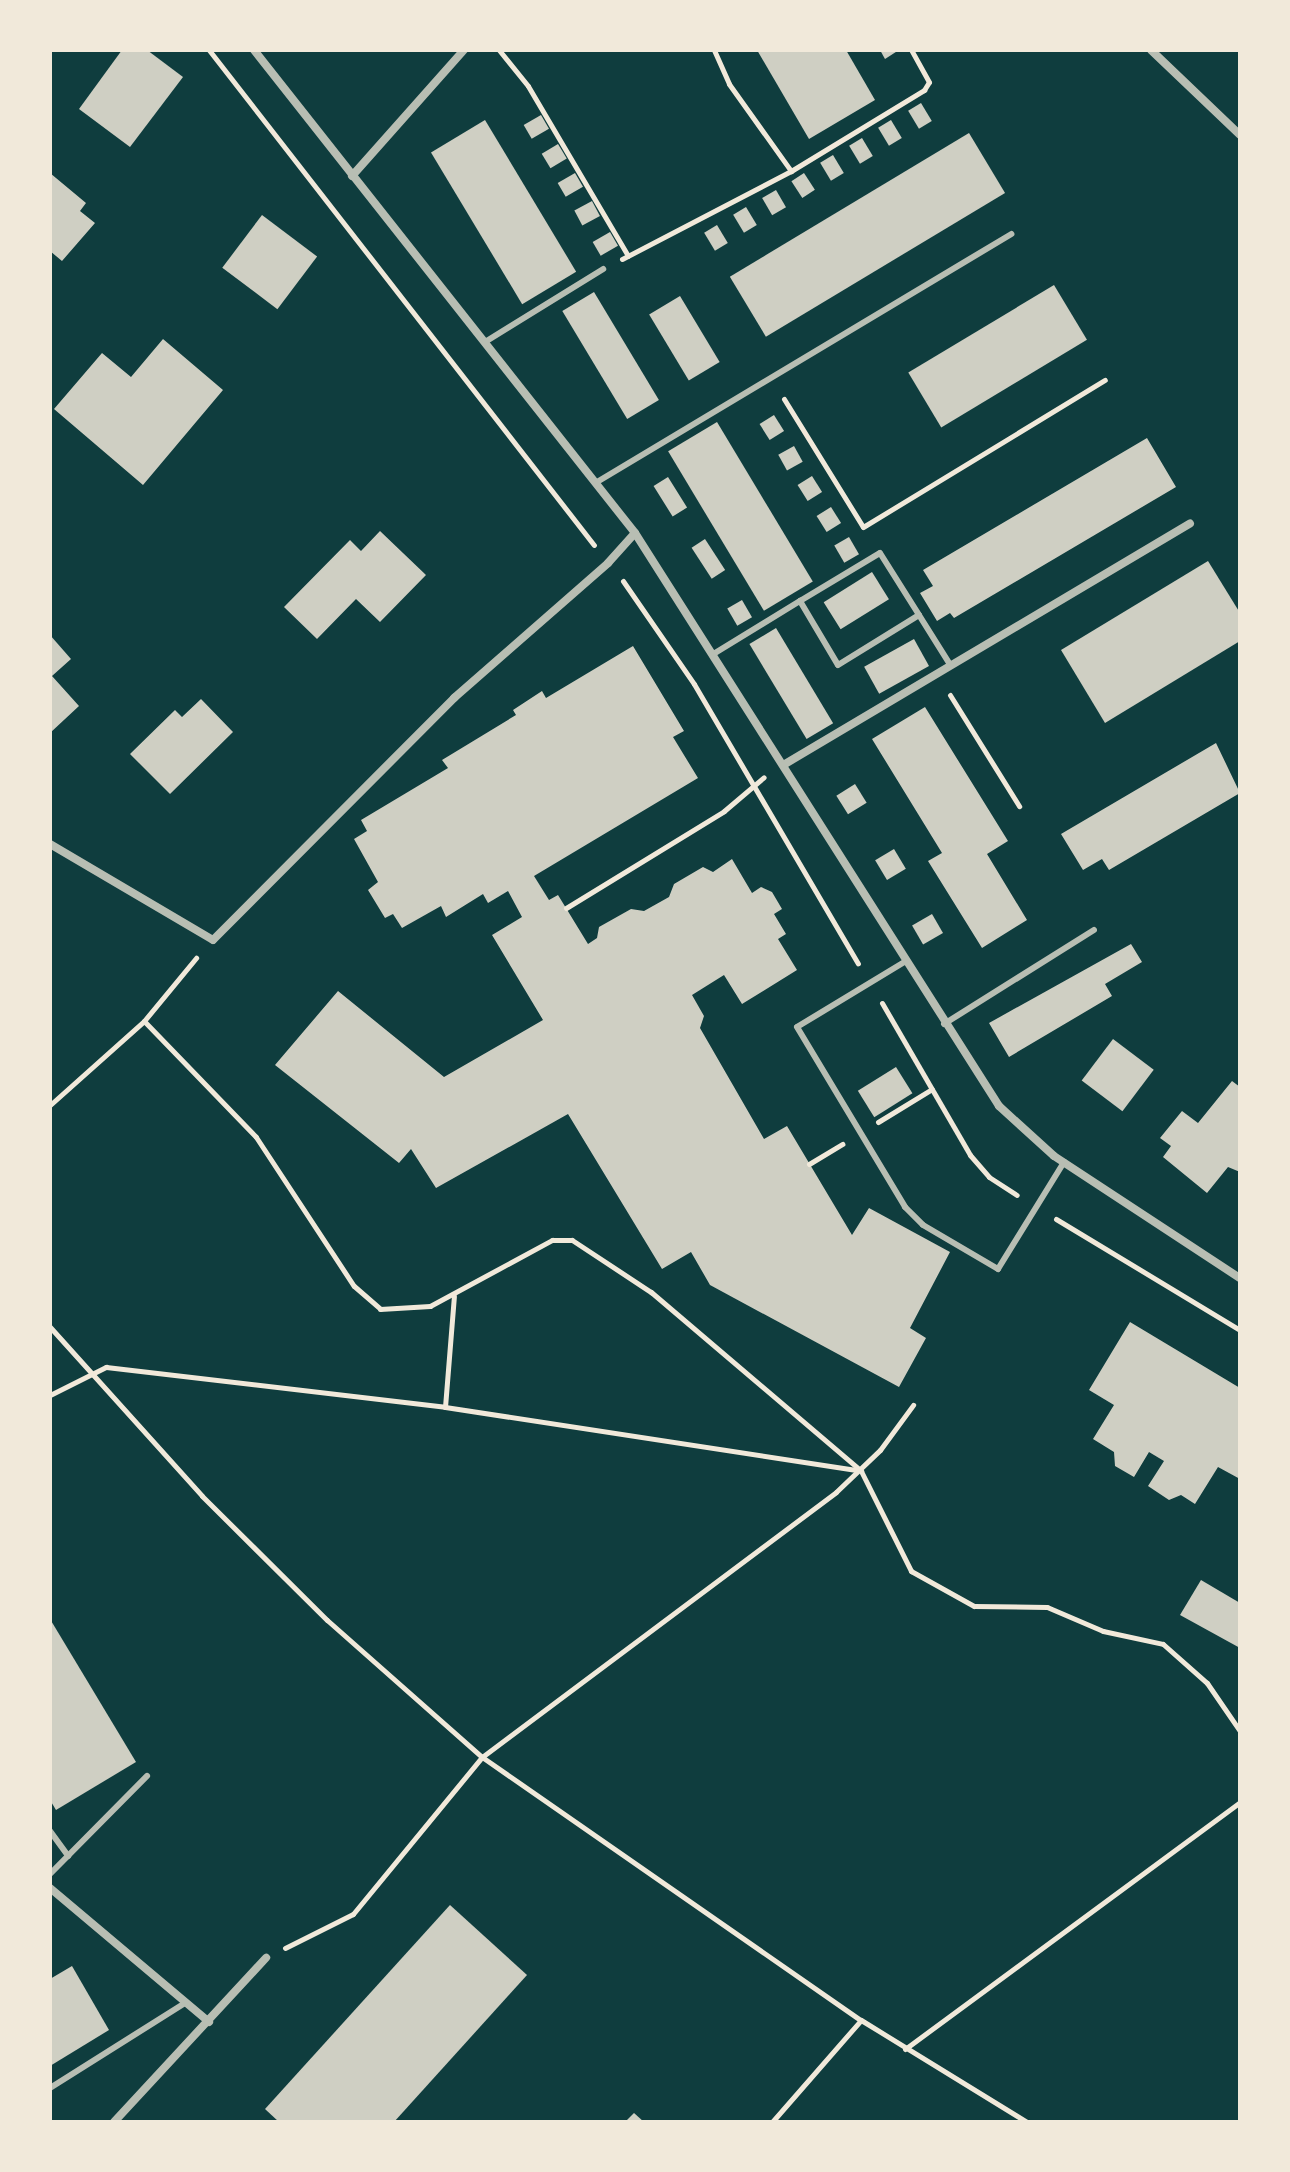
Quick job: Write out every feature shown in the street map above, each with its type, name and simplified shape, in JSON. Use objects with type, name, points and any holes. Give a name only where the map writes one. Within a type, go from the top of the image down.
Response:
[{"type":"street","points":[[254,50],[635,533],[715,653],[944,1024],[999,1106],[1022,1133],[1240,1278]]},
{"type":"street","points":[[352,176],[464,50]]},
{"type":"street","points":[[1151,50],[1240,135]]},
{"type":"street","points":[[785,764],[1190,524]]},
{"type":"street","points":[[50,844],[213,940],[454,698],[608,563],[635,533]]},
{"type":"street","points":[[50,1888],[209,2022]]},
{"type":"street","points":[[114,2122],[266,1958]]},
{"type":"lane","points":[[597,482],[1012,234]]},
{"type":"lane","points":[[485,342],[603,269]]},
{"type":"lane","points":[[715,653],[880,553],[951,666]]},
{"type":"lane","points":[[800,601],[838,665],[919,615]]},
{"type":"lane","points":[[944,1024],[1094,930]]},
{"type":"lane","points":[[906,961],[797,1027],[905,1207],[923,1225],[998,1269],[1064,1162]]},
{"type":"lane","points":[[50,1874],[147,1776]]},
{"type":"lane","points":[[50,1831],[68,1856]]},
{"type":"lane","points":[[50,2088],[185,2003]]},
{"type":"path","points":[[209,50],[653,618],[755,783],[970,1155],[989,1177],[1240,1330]]},
{"type":"path","points":[[499,50],[528,86],[628,256]]},
{"type":"path","points":[[714,50],[729,84],[791,171]]},
{"type":"path","points":[[603,269],[791,171],[924,90],[929,82],[911,50]]},
{"type":"path","points":[[784,399],[863,527],[1105,380]]},
{"type":"path","points":[[937,674],[1019,806]]},
{"type":"path","points":[[566,908],[724,811],[755,783]]},
{"type":"path","points":[[50,1105],[144,1021],[213,940]]},
{"type":"path","points":[[144,1021],[256,1137],[354,1286],[380,1309],[430,1306],[454,1296],[552,1240],[572,1240],[651,1292],[861,1471],[911,1571],[974,1606],[1047,1607],[1103,1631],[1163,1644],[1207,1683],[1240,1731]]},
{"type":"path","points":[[445,1407],[454,1296]]},
{"type":"path","points":[[50,1327],[88,1374],[327,1620],[482,1757],[861,2020],[1027,2122]]},
{"type":"path","points":[[50,1395],[88,1374],[119,1368],[445,1407],[861,1471]]},
{"type":"path","points":[[266,1958],[353,1914],[482,1757],[861,1471],[913,1405]]},
{"type":"path","points":[[905,2049],[1240,1802]]},
{"type":"path","points":[[772,2122],[861,2020]]},
{"type":"building","points":[[122,50],[147,50],[183,77],[130,147],[79,109]]},
{"type":"building","points":[[757,50],[846,50],[875,100],[809,139]]},
{"type":"building","points":[[880,50],[899,50],[885,59]]},
{"type":"building","points":[[921,103],[932,121],[919,129],[908,111]]},
{"type":"building","points":[[541,115],[549,129],[532,139],[524,125]]},
{"type":"building","points":[[485,120],[576,272],[522,304],[431,152]]},
{"type":"building","points":[[891,120],[902,138],[889,146],[878,128]]},
{"type":"building","points":[[969,133],[1005,193],[766,337],[730,277]]},
{"type":"building","points":[[862,138],[873,156],[860,164],[849,146]]},
{"type":"building","points":[[558,144],[567,159],[550,168],[542,154]]},
{"type":"building","points":[[833,155],[844,173],[831,181],[820,163]]},
{"type":"building","points":[[50,173],[86,203],[80,211],[95,223],[62,261],[50,251]]},
{"type":"building","points":[[575,173],[583,187],[566,197],[558,183]]},
{"type":"building","points":[[804,173],[815,190],[802,198],[791,181]]},
{"type":"building","points":[[776,190],[786,207],[772,215],[762,198]]},
{"type":"building","points":[[592,201],[600,216],[582,225],[574,210]]},
{"type":"building","points":[[746,207],[757,225],[744,233],[733,215]]},
{"type":"building","points":[[262,215],[317,257],[277,309],[222,268]]},
{"type":"building","points":[[717,225],[728,243],[715,251],[704,233]]},
{"type":"building","points":[[610,232],[618,246],[601,256],[593,242]]},
{"type":"building","points":[[1054,285],[1087,340],[941,427],[908,373]]},
{"type":"building","points":[[594,292],[659,400],[627,419],[562,311]]},
{"type":"building","points":[[680,296],[720,362],[689,381],[649,315]]},
{"type":"building","points":[[163,339],[223,390],[143,485],[54,409],[102,353],[131,377]]},
{"type":"building","points":[[774,415],[784,431],[770,440],[760,424]]},
{"type":"building","points":[[717,422],[813,581],[764,611],[668,451]]},
{"type":"building","points":[[1147,438],[1176,487],[954,618],[950,613],[937,621],[920,593],[933,586],[923,570]]},
{"type":"building","points":[[794,446],[803,462],[787,470],[778,455]]},
{"type":"building","points":[[812,476],[822,492],[808,501],[798,485]]},
{"type":"building","points":[[668,477],[687,508],[673,517],[654,486]]},
{"type":"building","points":[[831,507],[841,523],[827,532],[817,516]]},
{"type":"building","points":[[380,531],[426,575],[380,622],[356,599],[317,639],[284,607],[350,540],[361,551]]},
{"type":"building","points":[[849,537],[859,554],[844,563],[834,546]]},
{"type":"building","points":[[705,539],[725,570],[712,579],[692,548]]},
{"type":"building","points":[[1208,561],[1240,613],[1240,641],[1105,723],[1061,650]]},
{"type":"building","points":[[872,572],[889,599],[841,629],[824,602]]},
{"type":"building","points":[[742,600],[752,617],[737,626],[727,608]]},
{"type":"building","points":[[776,628],[833,723],[807,739],[749,644]]},
{"type":"building","points":[[50,635],[71,659],[52,676],[79,706],[50,733]]},
{"type":"building","points":[[914,639],[929,666],[879,694],[864,667]]},
{"type":"building","points":[[633,646],[684,731],[673,737],[698,778],[534,876],[549,900],[558,895],[588,944],[597,938],[599,927],[631,909],[644,911],[669,897],[674,884],[703,867],[713,872],[732,859],[752,893],[761,887],[772,892],[782,909],[774,914],[786,934],[778,939],[797,970],[742,1004],[724,975],[692,995],[704,1016],[700,1028],[764,1139],[787,1126],[852,1235],[869,1208],[950,1252],[910,1328],[926,1338],[899,1387],[710,1285],[691,1252],[662,1269],[568,1114],[436,1188],[411,1149],[399,1163],[275,1065],[338,991],[444,1077],[543,1020],[492,935],[522,917],[508,891],[488,903],[483,894],[446,917],[441,906],[402,928],[393,914],[385,918],[368,890],[378,882],[354,839],[367,831],[361,820],[448,768],[442,760],[516,715],[513,710],[542,691],[546,698]]},
{"type":"building","points":[[201,699],[233,732],[170,794],[130,754],[175,710],[182,717]]},
{"type":"building","points":[[925,707],[1008,841],[987,854],[1027,920],[982,948],[928,861],[942,853],[872,739]]},
{"type":"building","points":[[1216,743],[1240,793],[1109,870],[1102,859],[1083,870],[1061,834]]},
{"type":"building","points":[[855,784],[867,803],[848,814],[836,796]]},
{"type":"building","points":[[894,849],[906,869],[887,880],[875,860]]},
{"type":"building","points":[[932,914],[943,933],[923,945],[912,926]]},
{"type":"building","points":[[1131,944],[1142,962],[1105,984],[1112,996],[1009,1057],[989,1023]]},
{"type":"building","points":[[1113,1039],[1154,1070],[1122,1111],[1082,1081]]},
{"type":"building","points":[[896,1067],[912,1093],[874,1117],[858,1091]]},
{"type":"building","points":[[1232,1081],[1240,1087],[1240,1172],[1228,1167],[1207,1193],[1163,1157],[1171,1146],[1160,1138],[1182,1111],[1198,1123]]},
{"type":"building","points":[[1130,1322],[1240,1388],[1240,1479],[1218,1467],[1195,1504],[1181,1495],[1169,1500],[1148,1486],[1164,1461],[1149,1452],[1134,1477],[1115,1466],[1114,1452],[1093,1439],[1114,1405],[1089,1390]]},
{"type":"building","points":[[1201,1580],[1240,1603],[1240,1648],[1180,1615]]},
{"type":"building","points":[[50,1619],[136,1762],[56,1810],[50,1800]]},
{"type":"building","points":[[450,1905],[527,1975],[394,2122],[279,2122],[265,2109]]},
{"type":"building","points":[[72,1966],[109,2030],[50,2066],[50,1979]]},
{"type":"building","points":[[634,2113],[644,2122],[625,2122]]}]
